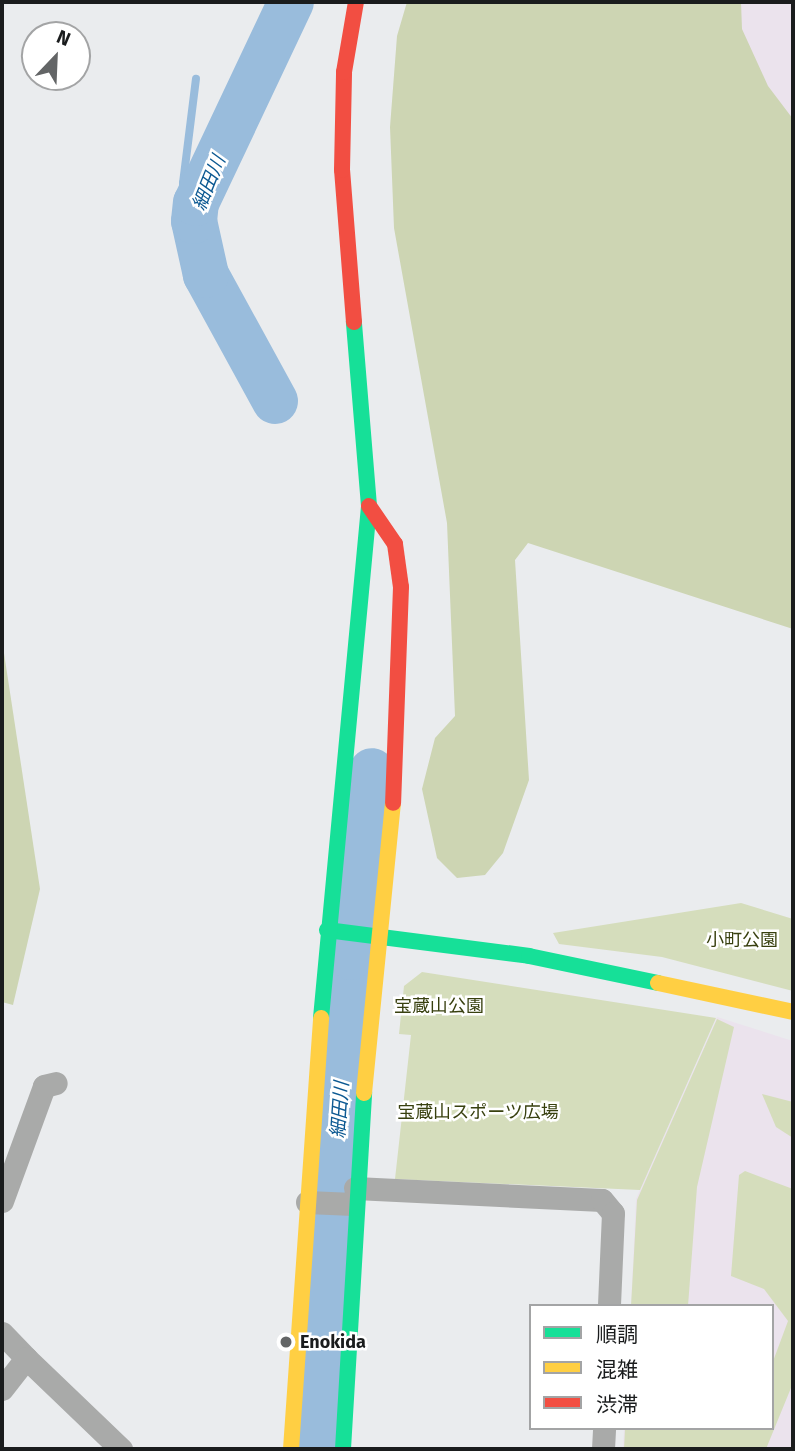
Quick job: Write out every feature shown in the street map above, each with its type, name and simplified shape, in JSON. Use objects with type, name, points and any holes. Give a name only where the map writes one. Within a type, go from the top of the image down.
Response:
[{"type":"street","points":[[291,1449],[369,506],[342,170],[344,72],[356,2]]},
{"type":"street","points":[[343,1449],[350,1199],[372,936],[397,760],[401,587],[395,544],[369,506]]},
{"type":"street","points":[[333,931],[522,954],[793,1012]]},
{"type":"street","points":[[2,1201],[44,1086],[56,1083]]},
{"type":"street","points":[[312,1202],[350,1199],[601,1200],[613,1213],[609,1304]]},
{"type":"street","points":[[2,1333],[121,1449]]},
{"type":"street","points":[[2,1389],[26,1358]]},
{"type":"street","points":[[603,1449],[604,1430]]},
{"type":"shaded area","points":[[721,2],[793,2],[793,147]]},
{"type":"shaded area","points":[[717,1017],[793,1041],[793,1449],[623,1449],[624,1430],[774,1430],[774,1304],[631,1304],[636,1199]]},
{"type":"green space","points":[[407,2],[741,2],[742,29],[768,86],[793,119],[793,629],[528,543],[515,560],[529,780],[503,853],[485,875],[457,878],[437,858],[422,789],[435,738],[455,716],[447,523],[394,228],[390,127],[397,36]]},
{"type":"green space","points":[[2,640],[40,889],[13,1005],[2,1002]]},
{"type":"green space","name":"小町公園","points":[[741,903],[793,919],[793,991],[662,957],[559,944],[553,933]]},
{"type":"green space","name":"宝蔵山スポーツ広場","points":[[422,972],[716,1018],[640,1190],[395,1179],[411,1035],[399,1034],[404,986]]},
{"type":"green space","points":[[717,1019],[734,1027],[697,1187],[688,1304],[631,1304],[637,1200]]},
{"type":"green space","points":[[762,1094],[793,1102],[793,1138],[776,1127]]},
{"type":"green space","points":[[745,1171],[793,1189],[793,1383],[774,1429],[774,1359],[788,1321],[764,1289],[731,1276],[739,1175]]},
{"type":"green space","points":[[625,1430],[774,1430],[766,1449],[624,1449]]},
{"type":"waterway","name":"細田川","points":[[275,401],[206,275],[194,221],[196,203],[291,2]]},
{"type":"waterway","points":[[194,241],[183,213],[183,183],[196,79]]},
{"type":"waterway","name":"細田川","points":[[314,1449],[351,957],[372,771]]},
{"type":"traffic: fast","points":[[321,1018],[369,506],[354,322]]},
{"type":"traffic: fast","points":[[327,930],[529,956],[658,983]]},
{"type":"traffic: fast","points":[[343,1449],[364,1093]]},
{"type":"traffic: slow","points":[[364,1093],[393,803]]},
{"type":"traffic: slow","points":[[658,983],[793,1012]]},
{"type":"traffic: slow","points":[[291,1449],[321,1018]]},
{"type":"traffic: jam","points":[[354,322],[342,170],[344,72],[356,2]]},
{"type":"traffic: jam","points":[[369,506],[395,544],[401,587],[393,803]]},
{"type":"place","name":"Enokida","points":[[286,1342]]},
{"type":"park label","name":"宝蔵山公園","points":[[439,1006]]}]
